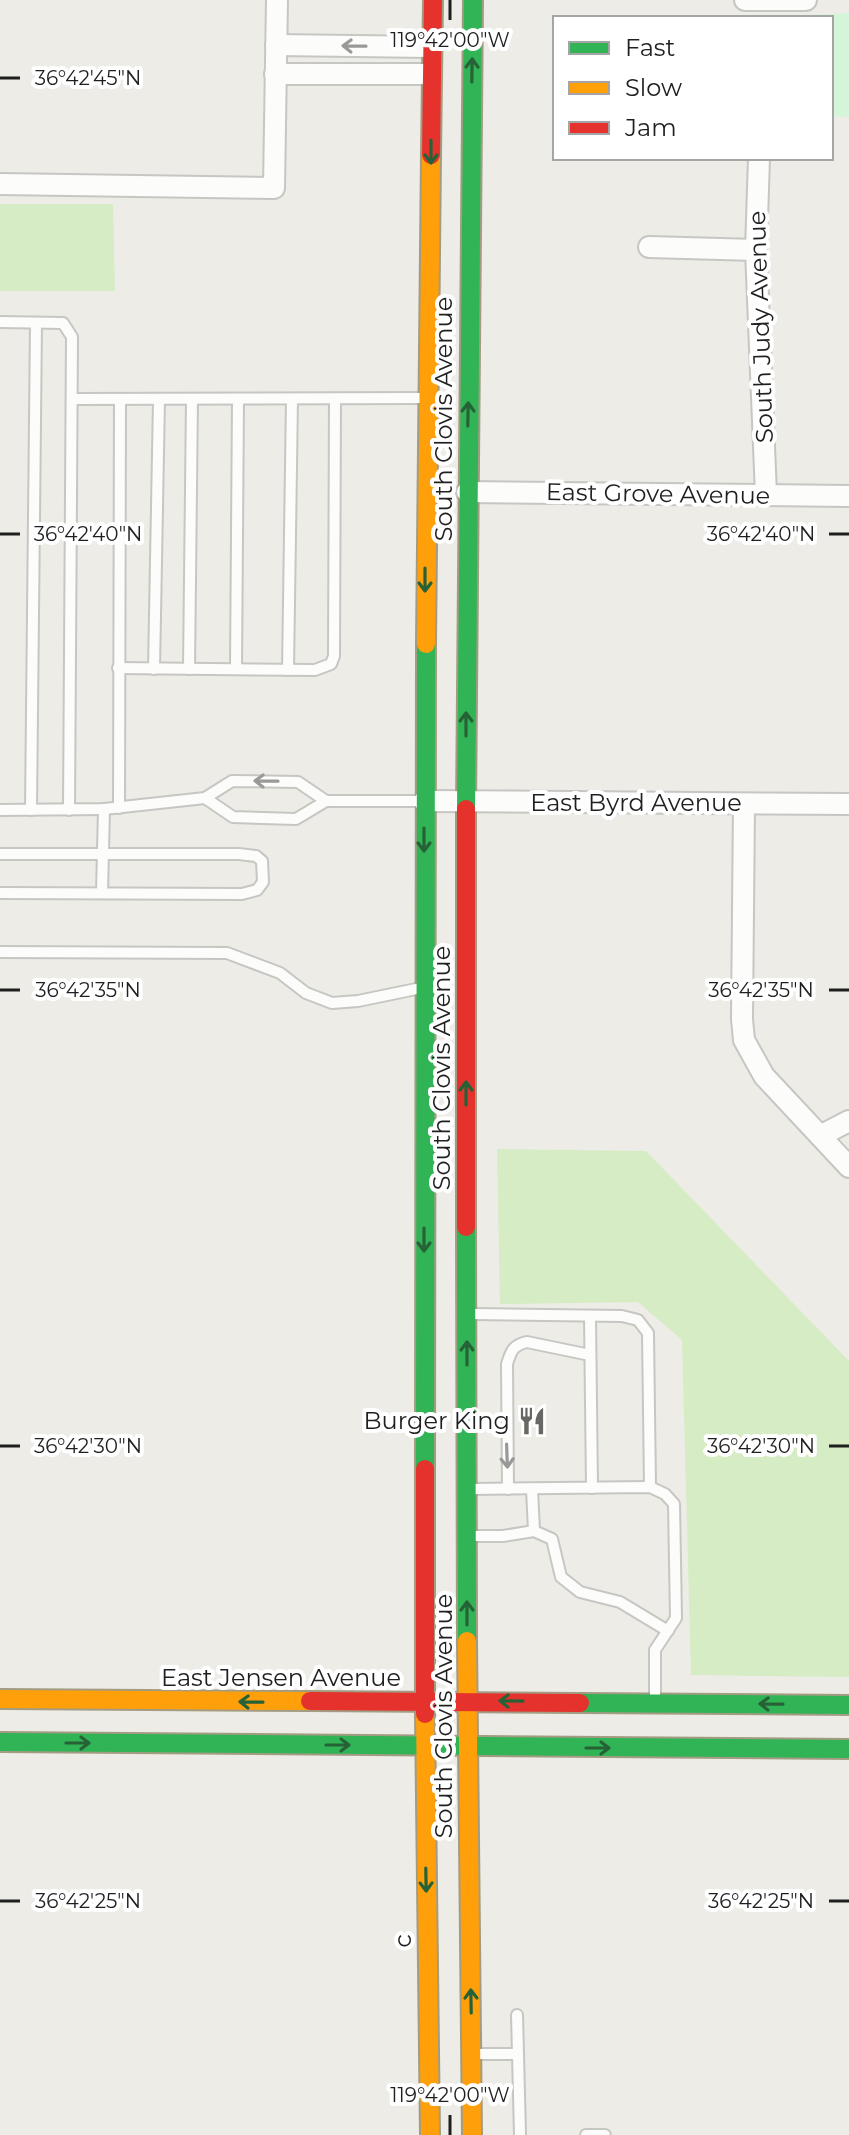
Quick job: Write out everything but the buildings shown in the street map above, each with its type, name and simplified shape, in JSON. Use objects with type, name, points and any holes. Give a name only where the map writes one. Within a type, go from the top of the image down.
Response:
[{"type":"main road","name":"South Clovis Avenue","points":[[425,1746],[424,801],[433,0]]},
{"type":"main road","name":"South Clovis Avenue","points":[[472,2135],[467,1701],[466,802],[473,0]]},
{"type":"main road","points":[[429,310],[436,319],[445,344],[447,404]]},
{"type":"main road","points":[[449,479],[454,489],[467,492]]},
{"type":"main road","name":"East Jensen Avenue","points":[[0,1699],[849,1705]]},
{"type":"main road","points":[[0,1742],[849,1749]]},
{"type":"main road","name":"c","points":[[425,1746],[430,2135]]},
{"type":"street","points":[[0,184],[274,188],[277,0]]},
{"type":"street","points":[[745,0],[806,0]]},
{"type":"street","points":[[276,45],[432,47]]},
{"type":"street","points":[[275,74],[431,74]]},
{"type":"street","name":"South Judy Avenue","points":[[759,160],[756,250],[766,495]]},
{"type":"street","points":[[649,247],[756,250]]},
{"type":"street","name":"East Grove Avenue","points":[[467,492],[849,496]]},
{"type":"street","name":"East Byrd Avenue","points":[[424,801],[849,804]]},
{"type":"street","points":[[744,804],[744,1040],[764,1076],[849,1167]]},
{"type":"street","points":[[820,1136],[849,1121]]},
{"type":"lane","points":[[0,322],[63,323],[72,337],[69,810]]},
{"type":"lane","points":[[31,810],[36,323]]},
{"type":"lane","points":[[72,399],[427,398]]},
{"type":"lane","points":[[119,808],[120,399]]},
{"type":"lane","points":[[154,669],[159,399]]},
{"type":"lane","points":[[189,669],[192,399]]},
{"type":"lane","points":[[236,669],[238,399]]},
{"type":"lane","points":[[288,670],[292,399]]},
{"type":"lane","points":[[118,668],[288,670],[325,668],[331,664],[334,656],[335,399]]},
{"type":"lane","points":[[0,810],[104,809],[205,798],[232,781],[298,782],[326,801]]},
{"type":"lane","points":[[205,798],[233,817],[296,819],[326,801],[424,801]]},
{"type":"lane","points":[[102,893],[104,809]]},
{"type":"lane","points":[[0,854],[256,856],[262,861],[263,882],[257,890],[242,894],[0,893]]},
{"type":"lane","points":[[0,952],[227,953],[280,973],[306,993],[332,1003],[358,1001],[425,987]]},
{"type":"lane","points":[[467,1314],[622,1316],[638,1320],[648,1333],[650,1487]]},
{"type":"lane","points":[[590,1316],[592,1488]]},
{"type":"lane","points":[[508,1489],[507,1364],[511,1350],[517,1344],[527,1342],[590,1355]]},
{"type":"lane","points":[[467,1489],[650,1487],[665,1494],[674,1504],[676,1618],[655,1650],[655,1703]]},
{"type":"lane","points":[[532,1489],[534,1531]]},
{"type":"lane","points":[[467,1536],[503,1536],[534,1531],[552,1539],[561,1577],[580,1592],[620,1602],[668,1631]]},
{"type":"lane","points":[[517,2015],[520,2135]]},
{"type":"lane","points":[[471,2054],[518,2054]]},
{"type":"lane","points":[[586,2135],[605,2135]]},
{"type":"green space","points":[[849,13],[849,117],[833,116],[833,16],[788,16]]},
{"type":"green space","points":[[0,204],[113,204],[115,291],[0,291]]},
{"type":"green space","points":[[497,1149],[646,1151],[849,1361],[849,1677],[691,1675],[682,1340],[638,1302],[500,1304]]},
{"type":"traffic: fast","points":[[466,809],[473,0]]},
{"type":"traffic: fast","points":[[425,1469],[426,644]]},
{"type":"traffic: fast","points":[[466,1227],[467,1641]]},
{"type":"traffic: fast","points":[[580,1703],[849,1705]]},
{"type":"traffic: fast","points":[[0,1742],[849,1749]]},
{"type":"traffic: slow","points":[[426,644],[431,155]]},
{"type":"traffic: slow","points":[[467,1641],[472,2135]]},
{"type":"traffic: slow","points":[[0,1699],[310,1701]]},
{"type":"traffic: slow","points":[[425,1714],[430,2135]]},
{"type":"traffic: jam","points":[[431,155],[433,0]]},
{"type":"traffic: jam","points":[[466,809],[466,1227]]},
{"type":"traffic: jam","points":[[425,1469],[425,1714]]},
{"type":"traffic: jam","points":[[310,1701],[580,1703]]},
{"type":"place","name":"Burger King","points":[[532,1421]]}]
